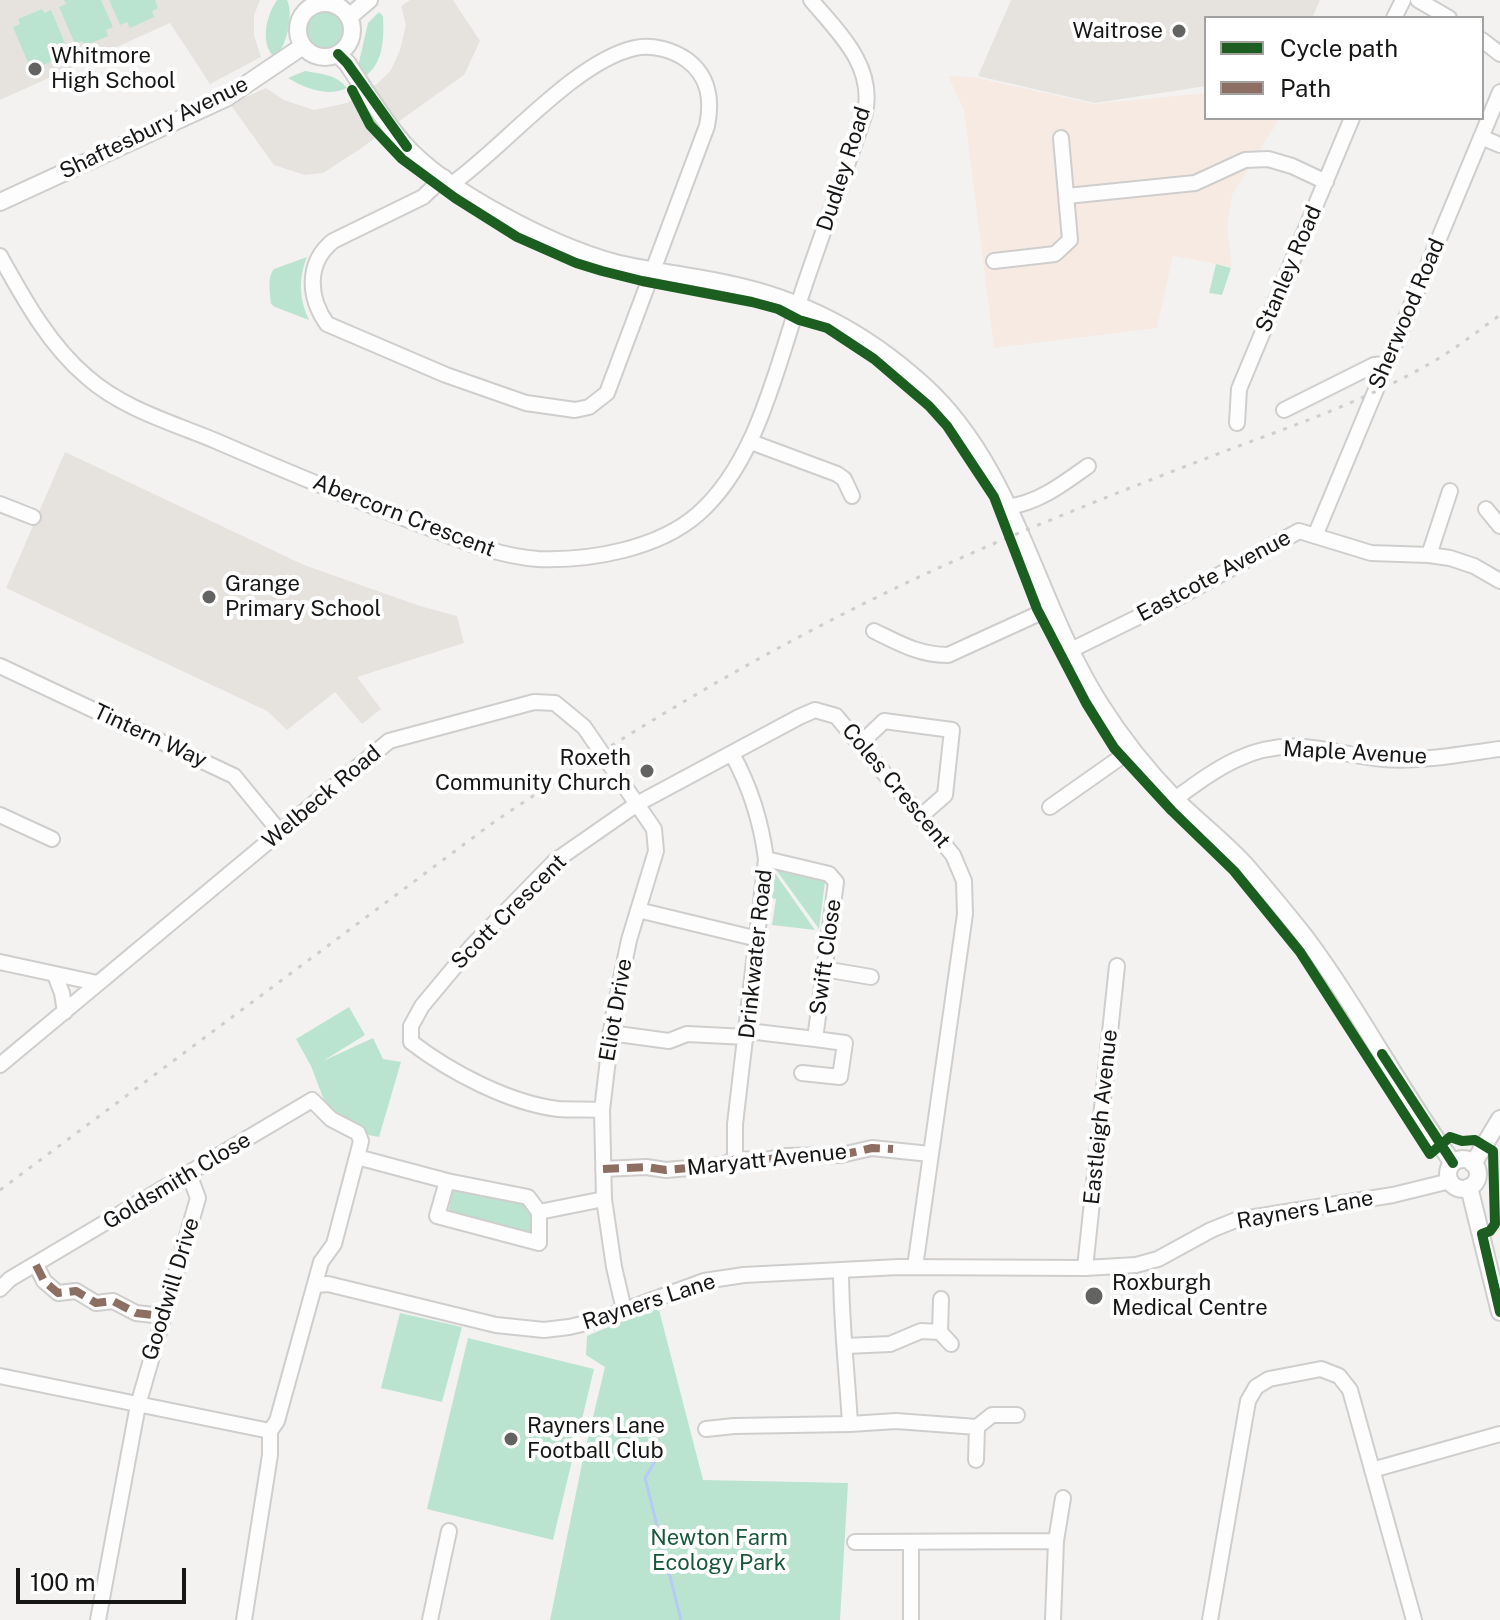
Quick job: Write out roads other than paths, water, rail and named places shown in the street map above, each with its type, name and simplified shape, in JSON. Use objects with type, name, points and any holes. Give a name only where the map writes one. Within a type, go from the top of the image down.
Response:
[{"type":"street","points":[[349,17],[369,0]]},
{"type":"street","name":"Dudley Road","points":[[798,305],[868,100],[863,69],[811,0]]},
{"type":"street","points":[[1418,0],[1446,16]]},
{"type":"street","points":[[309,3],[331,3],[349,17],[352,34],[349,44],[338,54],[318,57],[303,46],[298,35],[298,24],[309,3]]},
{"type":"street","points":[[1484,42],[1500,54]]},
{"type":"street","name":"Shaftesbury Avenue","points":[[0,202],[226,98],[303,46]]},
{"type":"street","points":[[642,46],[673,53],[700,72],[706,83],[711,108],[707,126],[607,393],[589,407],[575,410],[502,396],[327,324],[317,310],[312,286],[314,265],[322,250],[333,241],[423,197],[448,180],[560,92],[601,62],[622,52],[642,46]]},
{"type":"street","points":[[338,54],[404,144],[448,180],[521,225],[612,262],[728,283],[780,297],[868,340],[926,387],[956,420],[980,457],[1007,507],[1051,608],[1097,700],[1131,750],[1175,799],[1246,866],[1306,939],[1453,1163]]},
{"type":"street","name":"Sherwood Road","points":[[1315,536],[1500,92]]},
{"type":"street","name":"Stanley Road","points":[[1237,423],[1239,389],[1351,120]]},
{"type":"street","points":[[1481,137],[1500,145]]},
{"type":"street","points":[[994,261],[1055,254],[1070,240],[1061,138]]},
{"type":"street","points":[[1067,196],[1195,183],[1245,160],[1268,159],[1326,182]]},
{"type":"street","name":"Abercorn Crescent","points":[[0,256],[27,304],[70,361],[90,380],[139,410],[334,492],[502,554],[539,559],[597,555],[638,545],[670,532],[697,515],[716,494],[751,442],[798,305]]},
{"type":"street","points":[[1284,410],[1374,365],[1386,364]]},
{"type":"street","points":[[751,442],[837,474],[844,479],[852,496]]},
{"type":"street","points":[[1007,507],[1026,504],[1088,466]]},
{"type":"street","points":[[1429,555],[1450,491]]},
{"type":"street","points":[[0,504],[33,517]]},
{"type":"street","points":[[1486,509],[1500,526]]},
{"type":"street","name":"Eastcote Avenue","points":[[1071,650],[1181,596],[1299,531],[1371,553],[1429,555],[1474,566],[1499,578]]},
{"type":"street","points":[[874,631],[914,651],[948,655],[1051,608]]},
{"type":"street","name":"Tintern Way","points":[[0,666],[234,776],[280,832]]},
{"type":"street","name":"Welbeck Road","points":[[0,1065],[389,741],[534,702],[555,703],[584,727],[637,804]]},
{"type":"street","name":"Coles Crescent","points":[[637,804],[815,710],[836,716],[953,855],[964,881],[965,914],[915,1267]]},
{"type":"street","points":[[861,743],[884,721],[952,730],[945,795],[921,816]]},
{"type":"street","name":"Maple Avenue","points":[[1175,799],[1224,764],[1262,749],[1302,747],[1384,759],[1430,759],[1500,749]]},
{"type":"street","points":[[1050,807],[1131,750]]},
{"type":"street","name":"Drinkwater Road","points":[[732,754],[750,786],[766,859],[735,1124],[735,1159]]},
{"type":"street","name":"Eliot Drive","points":[[624,1310],[604,1199],[602,1110],[610,1033],[629,940],[656,851],[654,829],[637,804]]},
{"type":"street","name":"Scott Crescent","points":[[602,1110],[557,1109],[475,1082],[411,1042],[411,1026],[422,1006],[472,946],[555,861],[637,804]]},
{"type":"street","points":[[0,815],[52,839]]},
{"type":"street","name":"Swift Close","points":[[610,1033],[669,1041],[687,1034],[815,1039],[836,882],[829,874],[766,859]]},
{"type":"street","points":[[638,910],[758,939]]},
{"type":"street","points":[[0,962],[97,983]]},
{"type":"street","name":"Eastleigh Avenue","points":[[1085,1268],[1117,966]]},
{"type":"street","points":[[824,969],[871,977]]},
{"type":"street","points":[[55,975],[65,1012]]},
{"type":"street","points":[[802,1073],[840,1077],[845,1043],[815,1039]]},
{"type":"street","name":"Goldsmith Close","points":[[0,1289],[7,1281],[312,1100],[331,1119],[358,1133],[361,1141],[357,1157]]},
{"type":"street","points":[[1473,1164],[1500,1119]]},
{"type":"street","name":"Maryatt Avenue","points":[[603,1169],[646,1167],[666,1170],[723,1165],[735,1159],[841,1155],[872,1148],[930,1154]]},
{"type":"street","points":[[244,1620],[270,1455],[270,1431],[277,1421],[321,1262],[334,1244],[357,1157],[447,1181],[528,1197],[539,1212],[539,1243],[437,1216],[447,1181]]},
{"type":"street","points":[[1461,1159],[1473,1164],[1477,1176],[1469,1187],[1459,1188],[1450,1181],[1449,1170],[1453,1163],[1461,1159]]},
{"type":"street","name":"Goodwill Drive","points":[[98,1620],[138,1405],[198,1198],[189,1174]]},
{"type":"street","name":"Rayners Lane","points":[[317,1285],[328,1284],[496,1325],[522,1329],[569,1327],[595,1321],[704,1281],[744,1275],[915,1267],[1085,1268],[1136,1265],[1158,1259],[1236,1220],[1393,1195],[1450,1181]]},
{"type":"street","points":[[1469,1187],[1500,1312]]},
{"type":"street","points":[[539,1212],[604,1199]]},
{"type":"street","points":[[39,1264],[44,1281],[58,1293],[76,1291],[96,1303],[113,1301],[136,1313],[162,1316]]},
{"type":"street","points":[[841,1270],[850,1424]]},
{"type":"street","points":[[941,1299],[940,1332],[951,1344]]},
{"type":"street","points":[[846,1346],[890,1344],[921,1331],[940,1332]]},
{"type":"street","points":[[1210,1620],[1248,1401],[1256,1387],[1269,1379],[1321,1369],[1339,1376],[1350,1390],[1414,1620]]},
{"type":"street","points":[[0,1376],[270,1431]]},
{"type":"street","points":[[706,1429],[896,1421],[977,1427],[992,1415],[1017,1415]]},
{"type":"street","points":[[976,1460],[977,1427]]},
{"type":"street","points":[[1372,1470],[1500,1434]]},
{"type":"street","points":[[1053,1620],[1056,1541],[1063,1498]]},
{"type":"street","points":[[430,1620],[449,1531]]},
{"type":"street","points":[[855,1542],[1056,1541]]},
{"type":"street","points":[[911,1543],[911,1620]]},
{"type":"waterway","points":[[657,1458],[645,1478],[681,1620]]},
{"type":"railway","points":[[0,1190],[494,822],[677,705],[804,634],[934,570],[1388,386],[1444,355],[1500,315]]},
{"type":"place","name":"Waitrose","points":[[1179,31]]},
{"type":"place","name":"Whitmore High School","points":[[35,69]]},
{"type":"place","name":"Grange Primary School","points":[[209,597]]},
{"type":"place","name":"Roxeth Community Church","points":[[647,771]]},
{"type":"place","name":"Roxburgh Medical Centre","points":[[1094,1296]]},
{"type":"place","name":"Rayners Lane Football Club","points":[[511,1439]]},
{"type":"park label","name":"Newton Farm Ecology Park","points":[[719,1550]]}]
